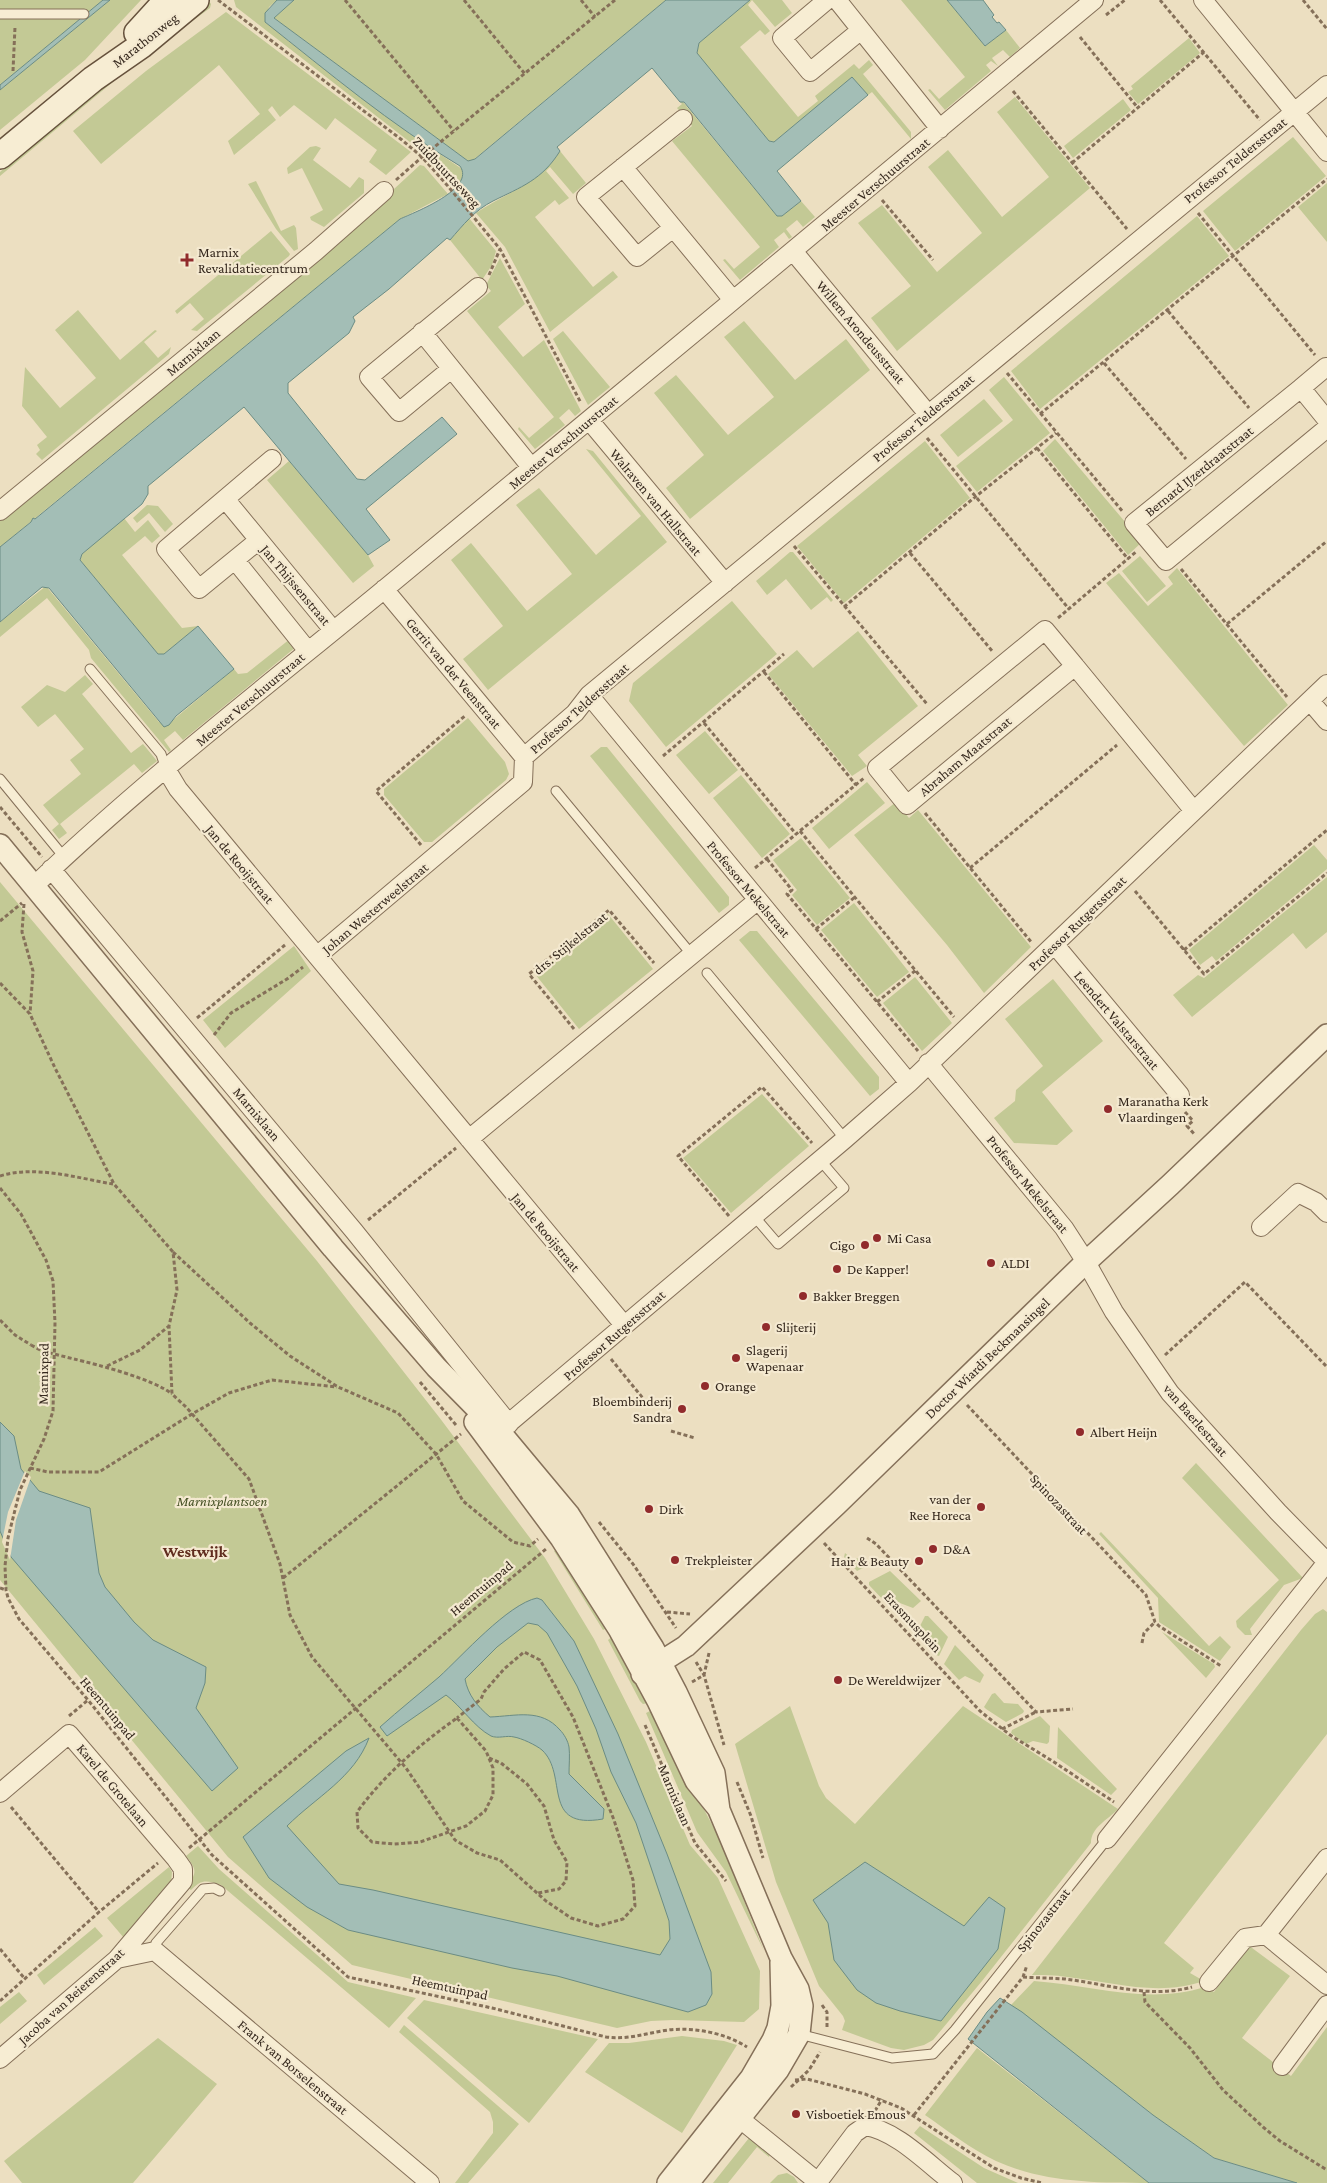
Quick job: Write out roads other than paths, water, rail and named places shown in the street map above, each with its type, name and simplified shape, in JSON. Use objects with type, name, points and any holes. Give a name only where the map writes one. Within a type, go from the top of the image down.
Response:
[{"type":"main road","name":"Marathonweg","points":[[93,79],[167,0]]},
{"type":"main road","name":"Marathonweg","points":[[0,156],[93,79],[142,45],[196,0]]},
{"type":"street","points":[[827,0],[782,38],[810,72],[862,30]]},
{"type":"street","points":[[837,0],[940,129]]},
{"type":"street","name":"Meester Verschuurstraat","points":[[34,886],[166,769],[1094,0]]},
{"type":"street","points":[[1203,0],[1327,152]]},
{"type":"street","name":"Professor Teldersstraat","points":[[524,757],[576,713],[588,695],[1327,85]]},
{"type":"street","points":[[673,228],[637,257],[586,197],[683,119]]},
{"type":"street","points":[[623,167],[732,300]]},
{"type":"street","name":"Marnixlaan","points":[[0,511],[316,251],[384,191]]},
{"type":"street","name":"Willem Arondeusstraat","points":[[793,251],[922,419]]},
{"type":"street","points":[[451,369],[399,412],[369,377],[478,287]]},
{"type":"street","points":[[422,332],[531,467]]},
{"type":"street","name":"Bernard IJzerdraatstraat","points":[[1326,367],[1134,523],[1166,561],[1327,428]]},
{"type":"street","points":[[1301,388],[1327,420]]},
{"type":"street","name":"Walraven van Hallstraat","points":[[589,420],[725,583]]},
{"type":"street","name":"Jan Thijssenstraat","points":[[258,540],[199,589],[166,549],[272,459]]},
{"type":"street","name":"Jan Thijssenstraat","points":[[226,500],[333,630]]},
{"type":"street","points":[[235,560],[308,651]]},
{"type":"street","name":"Gerrit van der Veenstraat","points":[[384,590],[524,757]]},
{"type":"street","name":"Abraham Maatstraat","points":[[1045,630],[1075,666],[907,804],[877,768],[1045,630]]},
{"type":"street","points":[[1075,666],[1194,811]]},
{"type":"street","name":"Professor Rutgersstraat","points":[[499,1432],[909,1083],[1327,684]]},
{"type":"street","name":"Professor Mekelstraat","points":[[588,695],[909,1083]]},
{"type":"street","points":[[1304,706],[1327,721]]},
{"type":"street","name":"Johan Westerweelstraat","points":[[317,956],[523,782],[524,757]]},
{"type":"street","name":"Jan de Rooijstraat","points":[[166,769],[178,789],[624,1325]]},
{"type":"street","name":"Marnixlaan","points":[[0,845],[332,1248],[436,1367],[499,1432],[550,1538],[651,1668]]},
{"type":"street","name":"Marnixlaan","points":[[58,863],[185,1028],[354,1231],[499,1432],[576,1525],[653,1648],[651,1668],[658,1701],[696,1781],[719,1810],[781,1958],[798,1989],[802,2020],[799,2034]]},
{"type":"street","points":[[469,1139],[758,900]]},
{"type":"street","name":"Leendert Valstarstraat","points":[[1049,950],[1180,1095]]},
{"type":"street","name":"Doctor Wiardi Beckmansingel","points":[[651,1668],[686,1646],[954,1391],[1086,1262],[1327,1035]]},
{"type":"street","name":"Professor Mekelstraat","points":[[928,1063],[1064,1228],[1086,1262]]},
{"type":"street","points":[[1260,1227],[1298,1194],[1323,1202]]},
{"type":"street","name":"van Baerlestraat","points":[[1086,1262],[1114,1312],[1170,1393],[1271,1504],[1327,1562]]},
{"type":"street","name":"Spinozastraat","points":[[1107,1839],[1327,1562]]},
{"type":"street","name":"Karel de Grotelaan","points":[[3,1797],[69,1734],[173,1856]]},
{"type":"street","name":"Jacoba van Beierenstraat","points":[[0,2059],[117,1959],[183,1881],[183,1869],[173,1856]]},
{"type":"street","points":[[1209,1982],[1245,1938],[1266,1935],[1327,1858]]},
{"type":"street","points":[[1266,1935],[1327,1985]]},
{"type":"street","points":[[117,1959],[155,1951]]},
{"type":"street","name":"Frank van Borselenstraat","points":[[155,1951],[430,2183]]},
{"type":"street","name":"Marnixlaan","points":[[770,2064],[782,2006],[781,1958]]},
{"type":"street","points":[[1282,2066],[1327,2005]]},
{"type":"street","points":[[688,2183],[733,2113],[770,2064],[799,2034],[778,2028]]},
{"type":"street","points":[[733,2113],[818,2182],[856,2133],[865,2126],[878,2127],[892,2135],[953,2183]]},
{"type":"street","points":[[668,2183],[733,2113]]},
{"type":"lane","points":[[0,14],[84,14]]},
{"type":"lane","points":[[90,668],[161,754],[166,769]]},
{"type":"lane","name":"Marnixlaan","points":[[0,779],[58,863]]},
{"type":"lane","points":[[556,791],[692,955]]},
{"type":"lane","points":[[707,973],[845,1139]]},
{"type":"lane","points":[[754,1216],[778,1244],[800,1226],[844,1188],[822,1158]]},
{"type":"lane","name":"Spinozastraat","points":[[799,2034],[892,2058],[933,2054],[955,2030],[1107,1839]]},
{"type":"lane","points":[[155,1951],[156,1943],[203,1888],[220,1890]]},
{"type":"water","points":[[103,0],[110,0],[0,90],[0,85]]},
{"type":"water","points":[[277,0],[294,0],[274,18],[468,161],[475,159],[666,0],[750,0],[699,43],[697,53],[769,141],[774,142],[852,77],[868,95],[777,171],[801,201],[782,216],[777,216],[684,102],[680,102],[652,68],[557,147],[560,151],[538,176],[522,187],[481,209],[450,240],[447,238],[389,289],[353,317],[355,321],[349,333],[288,383],[288,393],[357,479],[365,480],[442,417],[457,434],[366,509],[390,540],[368,555],[244,407],[148,486],[148,494],[142,504],[82,554],[80,560],[158,654],[164,654],[198,626],[234,669],[176,716],[169,725],[164,727],[49,588],[42,587],[0,622],[0,547],[31,522],[33,518],[35,519],[400,219],[430,205],[452,191],[463,175],[460,166],[385,116],[265,22],[265,13]]},
{"type":"water","points":[[947,0],[983,0],[994,15],[992,17],[1006,30],[985,46]]},
{"type":"water","points":[[0,1422],[14,1436],[21,1469],[39,1491],[90,1508],[99,1573],[105,1587],[134,1622],[153,1640],[206,1667],[205,1683],[196,1708],[238,1768],[212,1791],[11,1557],[0,1531]]},
{"type":"water","points":[[537,1598],[542,1600],[574,1641],[618,1734],[667,1854],[711,1972],[712,1994],[706,2005],[688,2012],[557,1976],[512,1968],[348,1930],[307,1907],[269,1878],[243,1837],[346,1751],[369,1738],[354,1765],[344,1776],[287,1826],[339,1884],[660,1955],[670,1939],[669,1921],[636,1823],[611,1772],[596,1729],[577,1686],[547,1633],[538,1625],[528,1623],[497,1647],[465,1679],[466,1685],[474,1700],[490,1717],[528,1715],[553,1723],[568,1742],[569,1774],[604,1809],[603,1819],[583,1820],[571,1816],[563,1809],[550,1761],[542,1750],[517,1738],[491,1736],[446,1695],[387,1736],[380,1727],[439,1677],[499,1620],[525,1602]]},
{"type":"water","points":[[865,1862],[964,1926],[989,1897],[1005,1908],[998,1949],[941,2021],[876,2003],[857,1990],[834,1960],[828,1923],[813,1900]]},
{"type":"water","points":[[1000,1998],[1022,2012],[1153,2115],[1214,2158],[1297,2183],[1149,2183],[968,2039],[987,2012]]},
{"type":"place","name":"Marnix Revalidatiecentrum","points":[[187,260]]},
{"type":"place","name":"Maranatha Kerk Vlaardingen","points":[[1108,1109]]},
{"type":"place","name":"Mi Casa","points":[[877,1238]]},
{"type":"place","name":"Cigo","points":[[865,1245]]},
{"type":"place","name":"ALDI","points":[[991,1263]]},
{"type":"place","name":"De Kapper!","points":[[837,1269]]},
{"type":"place","name":"Bakker Breggen","points":[[803,1296]]},
{"type":"place","name":"Slijterij","points":[[766,1327]]},
{"type":"place","name":"Slagerij Wapenaar","points":[[736,1358]]},
{"type":"place","name":"Orange","points":[[705,1386]]},
{"type":"place","name":"Bloembinderij Sandra","points":[[682,1409]]},
{"type":"place","name":"Albert Heijn","points":[[1080,1432]]},
{"type":"place","name":"van der Ree Horeca","points":[[981,1507]]},
{"type":"place","name":"Dirk","points":[[649,1509]]},
{"type":"place","name":"D&A","points":[[933,1549]]},
{"type":"place","name":"Trekpleister","points":[[675,1560]]},
{"type":"place","name":"Hair & Beauty","points":[[919,1561]]},
{"type":"place","name":"De Wereldwijzer","points":[[838,1680]]},
{"type":"place","name":"Visboetiek Emous","points":[[796,2114]]},
{"type":"district","name":"Westwijk","points":[[195,1551]]},
{"type":"park label","name":"Marnixplantsoen","points":[[222,1501]]}]
